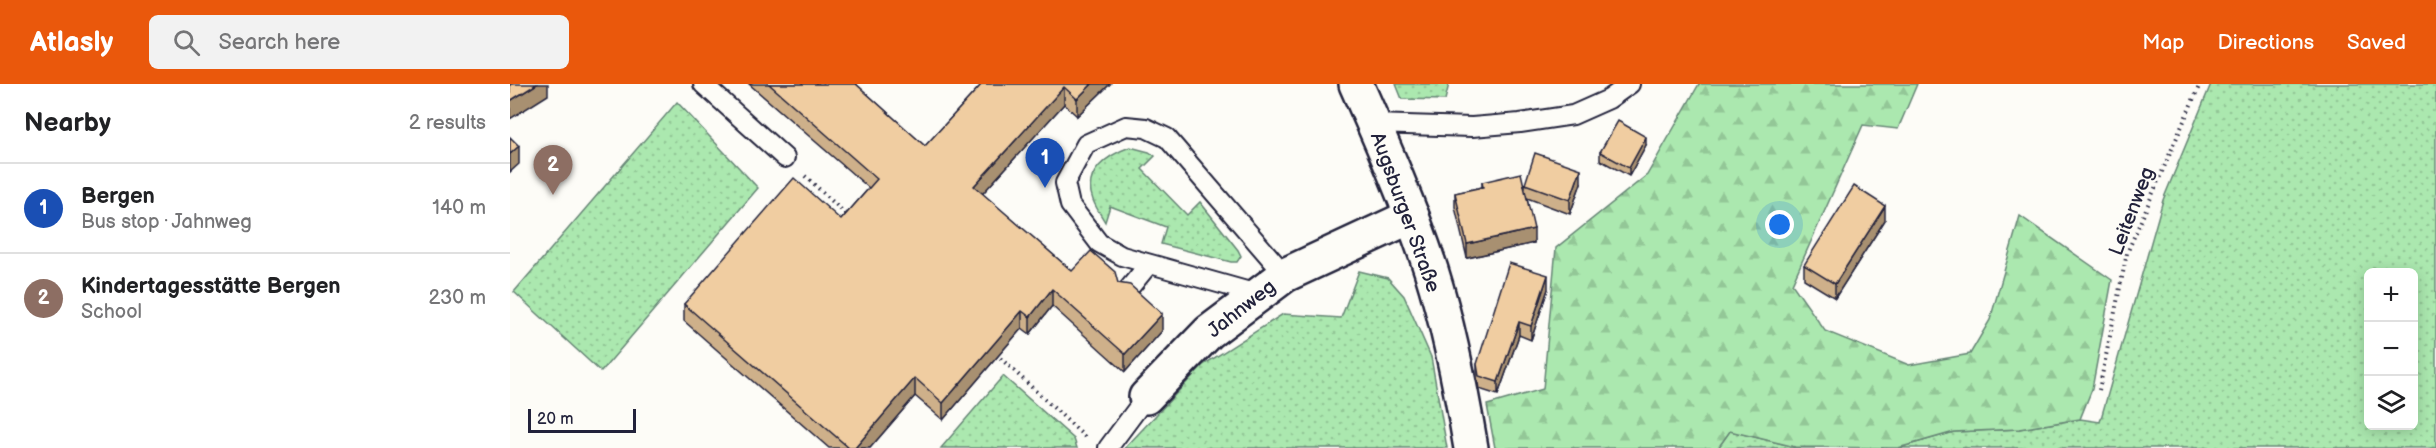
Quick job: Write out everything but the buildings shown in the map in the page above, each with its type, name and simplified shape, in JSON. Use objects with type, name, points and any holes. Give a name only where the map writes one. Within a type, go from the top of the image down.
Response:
[{"type":"main road","name":"Augsburger Straße","points":[[1356,84],[1412,216],[1434,283],[1456,367],[1471,448]]},
{"type":"main road","name":"Jahnweg","points":[[1146,397],[1209,332],[1257,294],[1285,275],[1412,216]]},
{"type":"lane","points":[[703,84],[785,158]]},
{"type":"lane","points":[[1373,124],[1472,127],[1573,115],[1609,99],[1630,84]]},
{"type":"lane","points":[[1257,294],[1122,256],[1099,243],[1070,205],[1065,183],[1086,144],[1126,126],[1146,128],[1167,138],[1285,275]]},
{"type":"lane","points":[[1126,292],[1149,264]]},
{"type":"lane","name":"Jahnweg","points":[[1108,448],[1146,397]]},
{"type":"path","name":"Leitenweg","points":[[2099,390],[2127,253],[2200,84]]},
{"type":"path","points":[[785,158],[854,222]]},
{"type":"path","points":[[991,349],[1088,440]]},
{"type":"green space","points":[[1396,84],[1449,84],[1445,100],[1402,99]]},
{"type":"green space","points":[[1699,84],[1917,84],[1898,129],[1863,125],[1792,284],[1825,331],[1909,365],[1970,354],[1990,320],[2020,216],[2112,280],[2092,389],[2080,419],[2019,429],[1954,432],[1898,448],[1795,447],[1730,431],[1718,448],[1495,448],[1487,405],[1543,389],[1556,248],[1647,175]]},
{"type":"green space","points":[[2211,84],[2436,84],[2436,448],[1898,448],[1954,432],[2019,429],[2080,419],[2100,422],[2163,200]]},
{"type":"green space","points":[[677,102],[758,188],[601,372],[514,292]]},
{"type":"green space","points":[[1130,147],[1155,156],[1142,169],[1187,215],[1200,202],[1238,250],[1241,256],[1237,262],[1161,244],[1166,227],[1110,206],[1105,222],[1093,200],[1091,181],[1099,166],[1113,155]]},
{"type":"green space","points":[[1359,271],[1388,278],[1404,296],[1431,357],[1447,448],[1125,448],[1203,365],[1283,314],[1341,318]]},
{"type":"green space","points":[[1003,376],[1074,439],[1077,448],[941,448]]},
{"type":"green space","points":[[1730,431],[1795,447],[1815,448],[1718,448]]},
{"type":"place","name":"Bergen","points":[[1045,188]]},
{"type":"place","name":"Kindertagesstätte Bergen","points":[[553,195]]}]
